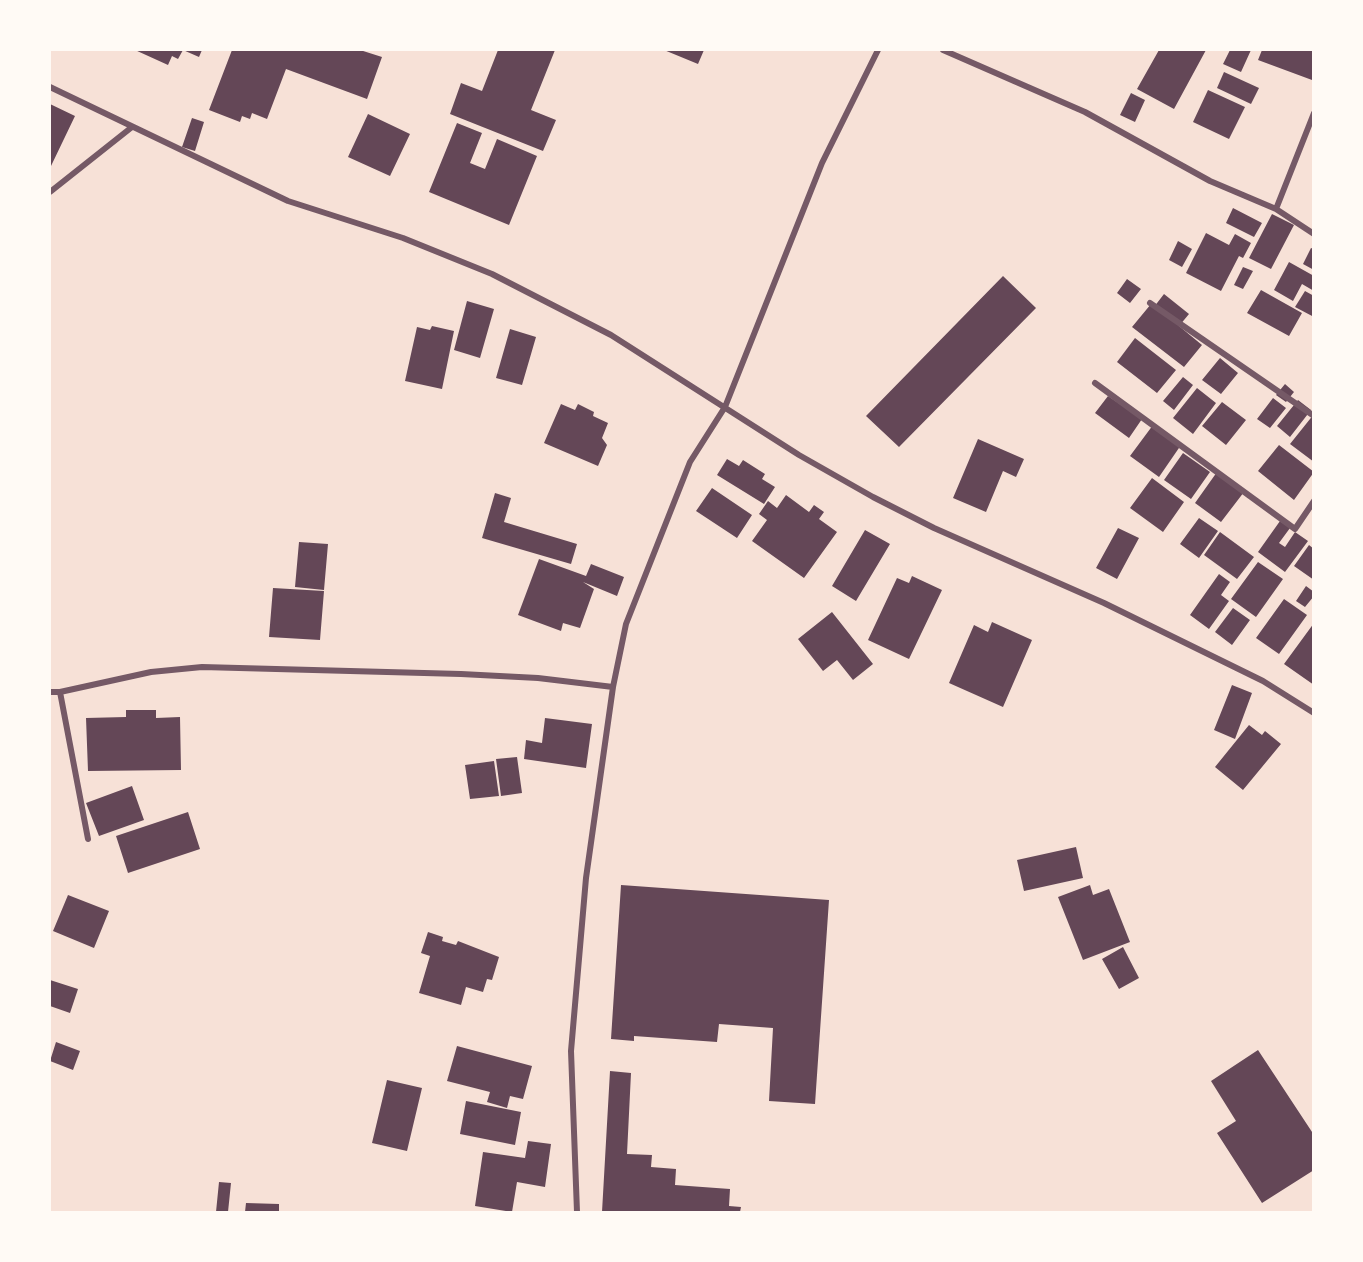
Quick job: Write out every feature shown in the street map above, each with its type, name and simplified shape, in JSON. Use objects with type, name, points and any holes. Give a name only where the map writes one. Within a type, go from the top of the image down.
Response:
[{"type":"street","points":[[577,1212],[572,1051],[586,878],[613,687],[626,624],[690,462],[725,407],[822,163],[878,50]]},
{"type":"street","points":[[943,50],[1085,112],[1210,181],[1276,209],[1314,234]]},
{"type":"street","points":[[50,87],[288,201],[403,238],[492,274],[611,335],[799,455],[873,497],[934,528],[1104,603],[1253,676],[1314,713]]},
{"type":"street","points":[[1276,209],[1314,113]]},
{"type":"street","points":[[50,192],[132,126]]},
{"type":"street","points":[[1150,303],[1314,416]]},
{"type":"street","points":[[1095,383],[1295,529],[1314,501]]},
{"type":"street","points":[[50,692],[60,692],[151,672],[202,667],[461,674],[538,678],[613,687]]},
{"type":"street","points":[[60,692],[88,839]]},
{"type":"building","points":[[135,50],[183,50],[178,59],[172,56],[168,65]]},
{"type":"building","points":[[183,50],[202,50],[199,57]]},
{"type":"building","points":[[232,50],[360,50],[382,57],[367,99],[286,69],[267,119],[252,113],[250,119],[242,116],[240,122],[209,110]]},
{"type":"building","points":[[498,50],[555,50],[531,110],[556,120],[543,151],[450,114],[461,83],[482,91]]},
{"type":"building","points":[[664,50],[704,50],[698,64]]},
{"type":"building","points":[[1159,50],[1206,50],[1174,109],[1137,89]]},
{"type":"building","points":[[1230,50],[1251,50],[1241,72],[1223,64]]},
{"type":"building","points":[[1262,50],[1314,50],[1312,80],[1258,60]]},
{"type":"building","points":[[1224,72],[1259,88],[1251,104],[1217,88]]},
{"type":"building","points":[[1208,90],[1245,107],[1229,139],[1193,122]]},
{"type":"building","points":[[1131,93],[1145,100],[1135,122],[1120,115]]},
{"type":"building","points":[[50,104],[75,116],[51,166],[50,165]]},
{"type":"building","points":[[368,114],[410,134],[390,176],[348,157]]},
{"type":"building","points":[[192,118],[204,122],[195,151],[182,147]]},
{"type":"building","points":[[457,123],[482,133],[470,163],[485,169],[497,139],[537,156],[509,225],[429,192]]},
{"type":"building","points":[[1233,208],[1262,223],[1254,237],[1226,223]]},
{"type":"building","points":[[1272,214],[1294,225],[1271,269],[1249,258]]},
{"type":"building","points":[[1206,233],[1229,245],[1235,234],[1251,243],[1243,258],[1239,256],[1221,291],[1186,273]]},
{"type":"building","points":[[1178,241],[1192,249],[1182,267],[1169,260]]},
{"type":"building","points":[[1311,248],[1314,249],[1314,270],[1303,264]]},
{"type":"building","points":[[1289,262],[1314,276],[1314,291],[1302,284],[1293,301],[1274,290]]},
{"type":"building","points":[[1243,267],[1253,271],[1243,289],[1234,285]]},
{"type":"building","points":[[1003,276],[1036,308],[899,447],[866,416]]},
{"type":"building","points":[[1127,279],[1141,289],[1130,303],[1117,293]]},
{"type":"building","points":[[1261,290],[1302,313],[1289,336],[1247,313]]},
{"type":"building","points":[[1305,291],[1314,296],[1314,317],[1295,307]]},
{"type":"building","points":[[1164,294],[1189,314],[1179,326],[1202,345],[1184,367],[1132,327],[1151,304],[1154,307]]},
{"type":"building","points":[[467,301],[494,309],[480,358],[454,350]]},
{"type":"building","points":[[432,326],[454,331],[442,389],[405,381],[417,327],[430,330]]},
{"type":"building","points":[[510,329],[536,337],[522,385],[496,378]]},
{"type":"building","points":[[1135,338],[1176,370],[1157,393],[1117,362]]},
{"type":"building","points":[[1220,358],[1238,373],[1221,394],[1202,380]]},
{"type":"building","points":[[1183,377],[1193,385],[1174,410],[1163,401]]},
{"type":"building","points":[[1285,384],[1294,392],[1286,402],[1276,395]]},
{"type":"building","points":[[1197,388],[1216,403],[1193,434],[1173,418]]},
{"type":"building","points":[[1108,396],[1142,419],[1129,438],[1095,413]]},
{"type":"building","points":[[1273,398],[1286,408],[1270,428],[1257,419]]},
{"type":"building","points":[[1298,400],[1311,410],[1290,437],[1277,426]]},
{"type":"building","points":[[1222,402],[1246,420],[1226,445],[1202,426]]},
{"type":"building","points":[[561,404],[575,410],[578,404],[594,412],[593,416],[608,423],[602,438],[607,445],[598,466],[544,443]]},
{"type":"building","points":[[1314,414],[1314,462],[1290,444]]},
{"type":"building","points":[[1153,425],[1181,445],[1159,477],[1130,456]]},
{"type":"building","points":[[978,439],[1024,459],[1016,477],[1003,471],[986,512],[953,498]]},
{"type":"building","points":[[1279,445],[1314,472],[1294,500],[1258,471]]},
{"type":"building","points":[[1183,453],[1210,472],[1191,499],[1164,480]]},
{"type":"building","points":[[727,459],[739,466],[743,460],[765,474],[762,479],[775,487],[764,504],[717,475]]},
{"type":"building","points":[[1217,472],[1244,492],[1221,522],[1195,503]]},
{"type":"building","points":[[1152,478],[1184,502],[1163,532],[1130,508]]},
{"type":"building","points":[[712,488],[752,515],[737,538],[696,511]]},
{"type":"building","points":[[495,493],[511,498],[504,522],[577,544],[571,564],[482,538]]},
{"type":"building","points":[[786,495],[809,512],[814,505],[824,512],[819,519],[837,532],[804,578],[752,541],[767,520],[759,514],[768,501],[777,508]]},
{"type":"building","points":[[1199,518],[1218,531],[1199,558],[1180,544]]},
{"type":"building","points":[[1280,521],[1290,528],[1279,543],[1285,547],[1295,532],[1308,541],[1285,572],[1258,552]]},
{"type":"building","points":[[1118,528],[1139,538],[1117,579],[1096,568]]},
{"type":"building","points":[[865,530],[890,544],[856,601],[832,586]]},
{"type":"building","points":[[1220,532],[1254,557],[1237,579],[1204,555]]},
{"type":"building","points":[[299,542],[328,544],[324,590],[295,587]]},
{"type":"building","points":[[1309,545],[1314,549],[1314,580],[1294,566]]},
{"type":"building","points":[[539,559],[586,576],[591,564],[624,577],[617,596],[583,582],[594,589],[580,628],[563,623],[561,631],[518,615]]},
{"type":"building","points":[[1258,562],[1283,579],[1256,617],[1231,599]]},
{"type":"building","points":[[1219,574],[1230,582],[1221,595],[1229,601],[1209,629],[1190,615]]},
{"type":"building","points":[[912,576],[942,590],[909,659],[868,640],[897,578],[909,583]]},
{"type":"building","points":[[1306,586],[1314,592],[1314,596],[1305,607],[1296,601]]},
{"type":"building","points":[[273,588],[324,591],[320,640],[269,637]]},
{"type":"building","points":[[1284,599],[1307,615],[1279,654],[1256,638]]},
{"type":"building","points":[[1233,608],[1250,620],[1232,645],[1215,632]]},
{"type":"building","points":[[832,612],[873,664],[853,680],[837,660],[823,671],[798,639]]},
{"type":"building","points":[[992,622],[1032,640],[1003,707],[949,683],[974,625],[988,632]]},
{"type":"building","points":[[1314,623],[1314,685],[1284,664]]},
{"type":"building","points":[[1232,685],[1252,693],[1235,739],[1214,730]]},
{"type":"building","points":[[126,710],[156,710],[156,718],[180,717],[181,770],[88,771],[86,718],[126,717]]},
{"type":"building","points":[[545,718],[592,724],[586,768],[524,759],[526,740],[542,743]]},
{"type":"building","points":[[1249,725],[1262,735],[1265,731],[1281,744],[1243,790],[1215,767]]},
{"type":"building","points":[[517,757],[522,793],[501,796],[496,759]]},
{"type":"building","points":[[494,761],[499,796],[470,799],[465,765]]},
{"type":"building","points":[[132,786],[144,820],[99,836],[86,803]]},
{"type":"building","points":[[188,812],[200,849],[128,873],[116,836]]},
{"type":"building","points":[[1076,847],[1083,878],[1024,891],[1017,860]]},
{"type":"building","points":[[621,885],[829,900],[815,1104],[769,1101],[773,1028],[719,1024],[717,1042],[634,1036],[634,1041],[611,1039]]},
{"type":"building","points":[[1090,885],[1093,895],[1109,889],[1130,942],[1083,960],[1058,897]]},
{"type":"building","points":[[68,895],[109,911],[94,948],[53,931]]},
{"type":"building","points":[[428,932],[443,937],[442,941],[456,945],[458,941],[499,957],[492,980],[487,979],[483,992],[466,987],[461,1005],[419,993],[430,956],[421,953]]},
{"type":"building","points":[[1123,947],[1139,978],[1119,989],[1102,959]]},
{"type":"building","points":[[50,980],[78,989],[70,1013],[50,1006]]},
{"type":"building","points":[[56,1042],[80,1051],[73,1070],[50,1061]]},
{"type":"building","points":[[457,1046],[532,1066],[523,1099],[510,1096],[507,1108],[487,1102],[490,1092],[447,1081]]},
{"type":"building","points":[[1258,1050],[1314,1135],[1314,1170],[1262,1203],[1217,1133],[1236,1121],[1211,1081]]},
{"type":"building","points":[[610,1071],[631,1073],[627,1154],[652,1155],[651,1167],[676,1169],[675,1185],[730,1189],[729,1206],[741,1207],[740,1212],[602,1212]]},
{"type":"building","points":[[387,1080],[422,1088],[407,1151],[372,1143]]},
{"type":"building","points":[[466,1101],[521,1112],[515,1145],[460,1134]]},
{"type":"building","points":[[528,1141],[551,1144],[545,1187],[517,1182],[512,1212],[475,1206],[483,1152],[525,1158]]},
{"type":"building","points":[[219,1182],[231,1183],[228,1212],[216,1212]]},
{"type":"building","points":[[246,1203],[279,1204],[279,1212],[245,1212]]}]
